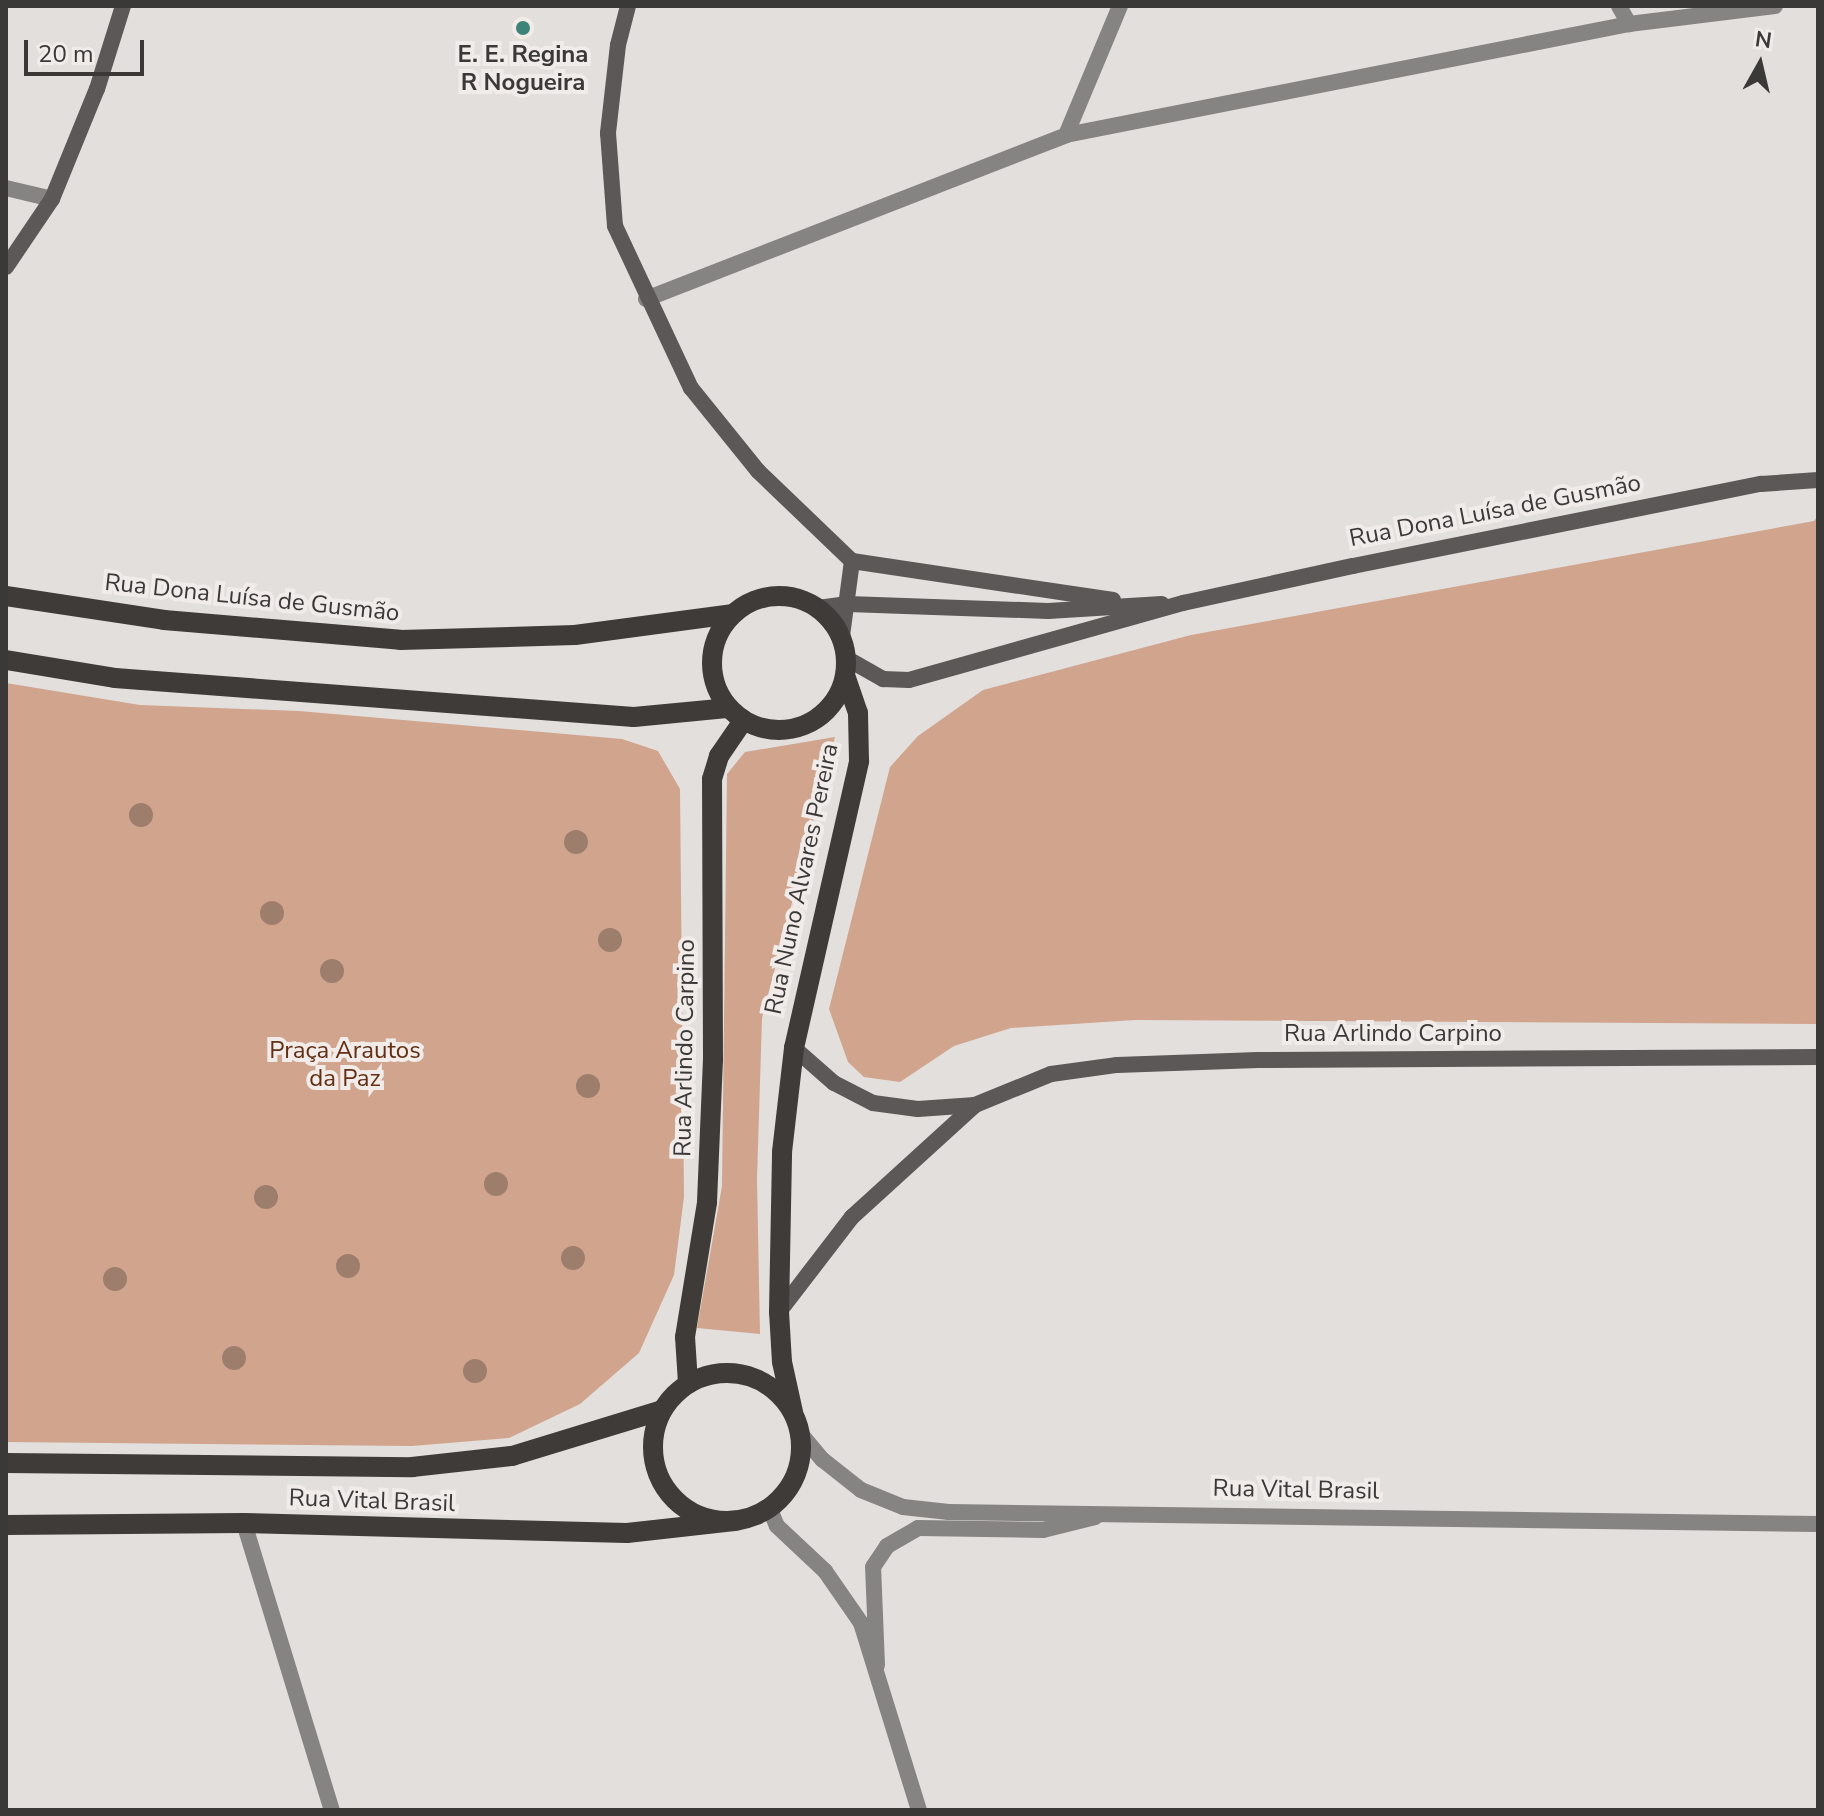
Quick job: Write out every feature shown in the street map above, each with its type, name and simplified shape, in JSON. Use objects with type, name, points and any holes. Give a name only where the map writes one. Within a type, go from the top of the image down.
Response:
[{"type":"main road","name":"Rua Dona Luísa de Gusmão","points":[[6,596],[164,620],[400,640],[575,635],[732,614]]},
{"type":"main road","points":[[6,660],[115,678],[634,717],[735,714],[785,731],[806,725],[825,713],[846,667],[842,636],[818,608],[777,596],[752,601],[732,614],[717,635],[711,660],[714,685],[735,714]]},
{"type":"main road","name":"Rua Nuno Alvares Pereira","points":[[794,1048],[859,761],[858,713],[846,667]]},
{"type":"main road","name":"Rua Arlindo Carpino","points":[[688,1383],[685,1337],[701,1260],[711,1107],[712,779],[735,714]]},
{"type":"main road","points":[[793,1412],[781,1396],[747,1375],[727,1372],[688,1383],[662,1410],[653,1432],[658,1478],[690,1512],[736,1521],[770,1509],[796,1475],[800,1433],[782,1362],[779,1312],[782,1152],[794,1048]]},
{"type":"main road","name":"Rua Vital Brasil","points":[[6,1463],[412,1467],[512,1456],[662,1410]]},
{"type":"main road","name":"Rua Vital Brasil","points":[[6,1525],[244,1523],[627,1533],[736,1521]]},
{"type":"street","points":[[6,267],[52,199],[97,89],[123,6]]},
{"type":"street","points":[[628,6],[618,45],[608,133],[615,226],[646,299],[691,388],[758,471],[852,561],[1142,604]]},
{"type":"street","points":[[1066,135],[1120,6]]},
{"type":"street","points":[[1619,6],[1629,24]]},
{"type":"street","points":[[646,299],[1066,135],[1629,24],[1775,6]]},
{"type":"street","points":[[6,188],[52,199]]},
{"type":"street","name":"Rua Dona Luísa de Gusmão","points":[[846,667],[883,679],[909,680],[1183,603],[1761,484],[1818,480]]},
{"type":"street","points":[[842,636],[852,561]]},
{"type":"street","name":"Rua Dona Luísa de Gusmão","points":[[818,608],[848,604],[1048,611],[1183,603]]},
{"type":"street","points":[[794,1048],[834,1083],[873,1103],[918,1109],[975,1105]]},
{"type":"street","name":"Rua Arlindo Carpino","points":[[975,1105],[1051,1074],[1117,1065],[1818,1057]]},
{"type":"street","points":[[779,1312],[852,1217],[975,1105]]},
{"type":"street","name":"Rua Vital Brasil","points":[[800,1433],[823,1460],[861,1490],[903,1507],[1818,1524]]},
{"type":"street","points":[[770,1509],[777,1526],[847,1598],[877,1665],[919,1810]]},
{"type":"street","points":[[877,1665],[873,1567],[887,1546],[918,1528],[1043,1530],[1110,1513]]},
{"type":"street","points":[[244,1523],[332,1810]]},
{"type":"green space","points":[[1818,516],[1818,1024],[1135,1020],[1011,1028],[954,1046],[900,1082],[864,1077],[848,1062],[829,1009],[890,767],[918,736],[983,690],[1191,635],[1814,521]]},
{"type":"green space","name":"Praça Arautos da Paz","points":[[6,683],[140,705],[299,711],[622,739],[658,751],[680,789],[684,1197],[674,1275],[639,1353],[580,1404],[509,1438],[412,1446],[6,1442]]},
{"type":"green space","points":[[835,737],[762,1018],[757,1179],[760,1334],[697,1328],[722,1186],[727,774],[745,752]]},
{"type":"place","name":"E. E. Regina R Nogueira","points":[[523,28]]}]
